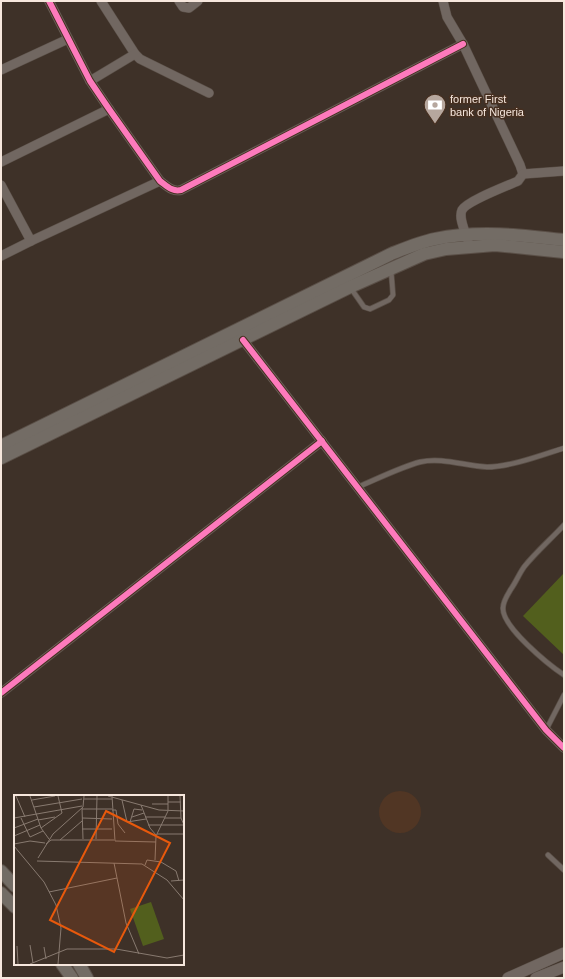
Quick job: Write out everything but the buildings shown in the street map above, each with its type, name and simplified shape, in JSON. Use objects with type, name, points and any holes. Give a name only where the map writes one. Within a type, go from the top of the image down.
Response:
[{"type":"main road","points":[[1,458],[350,287],[424,254],[446,249],[468,241],[502,234],[564,240]]},
{"type":"main road","points":[[1,446],[391,254],[412,246],[434,239],[468,241],[564,252]]},
{"type":"main road","points":[[1,871],[14,885]]},
{"type":"main road","points":[[1,893],[14,902]]},
{"type":"main road","points":[[63,965],[72,978]]},
{"type":"main road","points":[[80,965],[87,978]]},
{"type":"street","points":[[49,1],[90,80],[109,109],[160,181],[171,190],[176,191],[181,190],[463,44]]},
{"type":"street","points":[[101,1],[135,54],[140,58],[209,93]]},
{"type":"street","points":[[179,1],[183,7],[186,8],[189,8],[198,1]]},
{"type":"street","points":[[443,1],[446,17],[463,44],[523,174]]},
{"type":"street","points":[[1,70],[68,38]]},
{"type":"street","points":[[90,80],[135,54]]},
{"type":"street","points":[[1,162],[109,109]]},
{"type":"street","points":[[523,174],[564,171]]},
{"type":"street","points":[[468,241],[461,217],[462,210],[469,203],[518,181],[523,174]]},
{"type":"street","points":[[1,256],[160,181]]},
{"type":"street","points":[[1,185],[31,241]]},
{"type":"street","points":[[243,340],[546,730],[564,748]]},
{"type":"street","points":[[1,693],[322,441]]},
{"type":"street","points":[[508,978],[564,953]]},
{"type":"street","points":[[536,978],[564,967]]},
{"type":"lane","points":[[350,287],[364,307],[370,310],[389,300],[393,295],[391,268]]},
{"type":"lane","points":[[358,487],[420,462],[435,461],[490,467],[506,465],[564,448]]},
{"type":"lane","points":[[564,525],[524,567],[506,598],[503,608],[508,620],[522,639],[564,675]]},
{"type":"lane","points":[[546,730],[564,695]]},
{"type":"lane","points":[[548,855],[564,870]]},
{"type":"shaded area","points":[[400,791],[415,797],[421,812],[415,827],[400,833],[385,827],[379,812],[385,797]]},
{"type":"green space","points":[[564,573],[564,655],[523,616]]},
{"type":"cycle path","points":[[49,1],[90,81],[160,181],[175,190],[181,190],[463,44]]},
{"type":"cycle path","points":[[243,340],[546,730],[564,748]]},
{"type":"cycle path","points":[[1,693],[322,441]]},
{"type":"place","name":"former First bank of Nigeria","points":[[435,124]]}]
